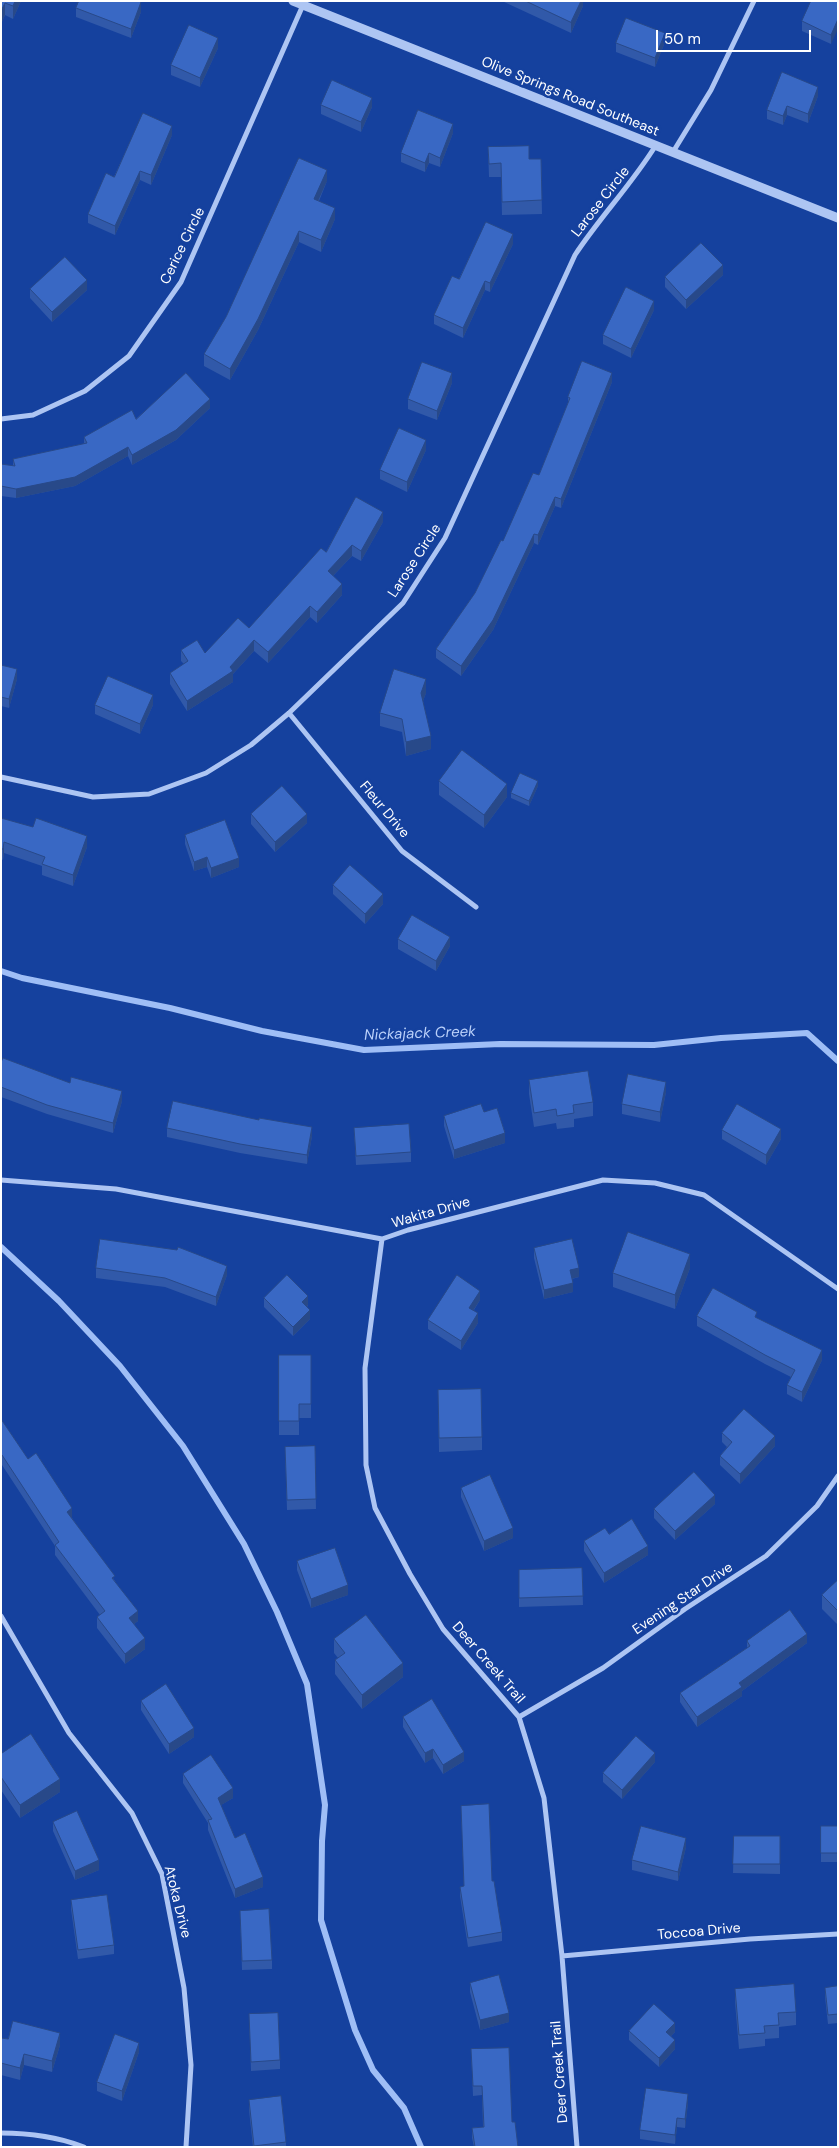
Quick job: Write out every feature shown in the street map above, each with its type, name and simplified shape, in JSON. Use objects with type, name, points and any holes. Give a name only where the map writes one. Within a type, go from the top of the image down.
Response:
[{"type":"street","name":"Olive Springs Road Southeast","points":[[293,1],[838,218]]},
{"type":"street","points":[[673,152],[711,90],[754,1]]},
{"type":"street","name":"Cerice Circle","points":[[1,419],[33,415],[85,391],[129,356],[181,282],[302,5]]},
{"type":"street","name":"Larose Circle","points":[[1,776],[93,797],[149,794],[206,773],[251,745],[289,713],[404,603],[445,538],[575,255],[592,230],[642,168],[656,145]]},
{"type":"street","name":"Fleur Drive","points":[[289,713],[402,851],[476,907]]},
{"type":"street","name":"Wakita Drive","points":[[1,1180],[116,1189],[382,1239],[408,1230],[603,1180],[655,1183],[704,1195],[838,1289]]},
{"type":"street","name":"Deer Creek Trail","points":[[382,1239],[365,1368],[366,1465],[375,1508],[410,1574],[443,1629],[519,1717],[544,1798],[562,1956],[577,2147]]},
{"type":"street","name":"Evening Star Drive","points":[[519,1717],[603,1668],[685,1609],[766,1556],[818,1506],[838,1476]]},
{"type":"street","name":"Atoka Drive","points":[[1,1616],[69,1733],[132,1813],[162,1874],[184,1988],[192,2065],[186,2147]]},
{"type":"street","name":"Toccoa Drive","points":[[562,1956],[750,1939],[838,1934]]},
{"type":"street","points":[[1,2133],[24,2133],[74,2143],[84,2147]]},
{"type":"building","points":[[1,1],[15,1],[13,6],[5,3],[1,11]]},
{"type":"building","points":[[79,1],[141,2],[131,29],[76,8]]},
{"type":"building","points":[[526,1],[581,1],[571,22]]},
{"type":"building","points":[[811,1],[838,1],[838,19],[831,35],[802,21]]},
{"type":"building","points":[[626,18],[665,33],[655,58],[616,43]]},
{"type":"building","points":[[189,25],[218,38],[200,78],[171,65]]},
{"type":"building","points":[[782,72],[818,87],[808,114],[787,106],[783,116],[767,110]]},
{"type":"building","points":[[332,80],[372,98],[361,122],[321,105]]},
{"type":"building","points":[[418,110],[453,124],[440,158],[429,153],[425,163],[401,153]]},
{"type":"building","points":[[143,113],[172,126],[151,175],[140,171],[115,226],[88,214],[106,173],[114,177]]},
{"type":"building","points":[[529,146],[529,159],[541,159],[542,200],[502,202],[501,163],[489,164],[488,147]]},
{"type":"building","points":[[299,158],[327,170],[314,199],[335,208],[321,240],[299,231],[258,319],[230,369],[204,354],[226,317]]},
{"type":"building","points":[[486,222],[513,234],[490,283],[485,281],[463,328],[434,315],[452,276],[459,279]]},
{"type":"building","points":[[701,243],[723,265],[686,300],[665,277]]},
{"type":"building","points":[[65,257],[87,280],[52,312],[30,289]]},
{"type":"building","points":[[626,287],[654,301],[631,349],[603,335]]},
{"type":"building","points":[[582,361],[612,373],[561,499],[555,497],[538,535],[534,534],[493,620],[461,666],[436,649],[475,593],[501,540],[503,541],[533,473],[539,475],[570,398],[568,397]]},
{"type":"building","points":[[422,362],[452,373],[437,411],[408,399]]},
{"type":"building","points":[[186,373],[210,399],[176,430],[132,455],[128,447],[75,477],[16,489],[1,486],[1,464],[15,466],[13,459],[87,443],[84,437],[132,410],[136,419]]},
{"type":"building","points":[[399,428],[426,440],[407,482],[380,470]]},
{"type":"building","points":[[356,497],[383,512],[361,551],[352,545],[328,571],[342,584],[317,612],[310,606],[268,652],[254,640],[230,667],[233,671],[187,701],[170,673],[188,661],[181,650],[197,640],[205,653],[238,618],[249,628],[321,548],[326,552]]},
{"type":"building","points":[[1,665],[17,669],[9,699],[1,697]]},
{"type":"building","points":[[394,669],[426,679],[421,693],[431,736],[406,742],[402,719],[380,713]]},
{"type":"building","points":[[108,676],[153,695],[140,724],[95,705]]},
{"type":"building","points":[[462,750],[507,784],[484,815],[439,781]]},
{"type":"building","points":[[520,773],[538,781],[529,801],[511,793]]},
{"type":"building","points":[[282,786],[307,814],[275,842],[251,814]]},
{"type":"building","points":[[1,818],[33,827],[36,818],[87,836],[73,875],[42,864],[45,857],[4,842],[3,849],[1,849]]},
{"type":"building","points":[[225,820],[239,858],[211,868],[207,857],[194,862],[185,835]]},
{"type":"building","points":[[350,865],[383,894],[365,914],[333,885]]},
{"type":"building","points":[[412,915],[450,937],[436,961],[398,939]]},
{"type":"building","points":[[3,1058],[70,1083],[71,1077],[122,1091],[113,1123],[47,1105],[1,1087],[1,1063]]},
{"type":"building","points":[[588,1071],[593,1102],[573,1105],[574,1113],[557,1116],[556,1109],[534,1113],[529,1080]]},
{"type":"building","points":[[628,1074],[666,1082],[660,1112],[622,1104]]},
{"type":"building","points":[[173,1101],[259,1120],[259,1118],[312,1127],[307,1155],[240,1144],[167,1128]]},
{"type":"building","points":[[481,1104],[484,1112],[497,1108],[505,1133],[454,1150],[444,1116]]},
{"type":"building","points":[[737,1104],[781,1129],[766,1155],[722,1130]]},
{"type":"building","points":[[409,1124],[411,1152],[356,1156],[354,1128]]},
{"type":"building","points":[[628,1232],[690,1254],[675,1295],[613,1273]]},
{"type":"building","points":[[100,1239],[177,1250],[178,1247],[227,1266],[216,1297],[165,1278],[96,1268]]},
{"type":"building","points":[[572,1239],[579,1268],[570,1270],[573,1283],[544,1290],[534,1248]]},
{"type":"building","points":[[287,1275],[308,1296],[302,1302],[310,1310],[293,1327],[264,1298]]},
{"type":"building","points":[[457,1275],[480,1291],[469,1308],[478,1313],[461,1341],[428,1320]]},
{"type":"building","points":[[713,1288],[757,1312],[755,1317],[822,1350],[802,1392],[787,1385],[795,1370],[697,1316]]},
{"type":"building","points":[[279,1355],[311,1355],[311,1404],[299,1404],[299,1421],[279,1421]]},
{"type":"building","points":[[481,1389],[482,1437],[439,1438],[438,1390]]},
{"type":"building","points":[[744,1409],[775,1436],[740,1474],[720,1456],[732,1442],[722,1433]]},
{"type":"building","points":[[1,1419],[28,1459],[36,1453],[72,1508],[67,1512],[115,1576],[112,1578],[138,1611],[129,1618],[145,1638],[125,1654],[97,1617],[105,1611],[55,1545],[59,1542],[1,1455]]},
{"type":"building","points":[[315,1446],[316,1499],[287,1500],[285,1447]]},
{"type":"building","points":[[694,1472],[715,1495],[675,1531],[654,1509]]},
{"type":"building","points":[[490,1475],[513,1528],[484,1541],[461,1488]]},
{"type":"building","points":[[632,1519],[648,1546],[604,1573],[584,1541],[605,1528],[609,1534]]},
{"type":"building","points":[[335,1548],[348,1585],[311,1599],[297,1561]]},
{"type":"building","points":[[582,1568],[583,1596],[519,1598],[519,1570]]},
{"type":"building","points":[[838,1580],[838,1611],[822,1595]]},
{"type":"building","points":[[790,1610],[807,1634],[739,1683],[742,1687],[697,1717],[680,1693],[750,1646],[747,1641]]},
{"type":"building","points":[[366,1615],[403,1663],[362,1695],[335,1660],[345,1653],[334,1639]]},
{"type":"building","points":[[166,1684],[194,1728],[169,1744],[141,1701]]},
{"type":"building","points":[[432,1699],[464,1752],[443,1765],[433,1749],[425,1753],[403,1717]]},
{"type":"building","points":[[31,1734],[60,1779],[20,1805],[1,1777],[1,1754]]},
{"type":"building","points":[[636,1736],[655,1753],[622,1790],[603,1773]]},
{"type":"building","points":[[211,1755],[233,1788],[218,1798],[235,1838],[245,1833],[263,1877],[235,1889],[208,1820],[212,1819],[183,1774]]},
{"type":"building","points":[[489,1804],[492,1881],[494,1881],[502,1932],[468,1938],[460,1887],[464,1886],[461,1806]]},
{"type":"building","points":[[77,1811],[99,1860],[75,1871],[53,1822]]},
{"type":"building","points":[[641,1826],[686,1838],[678,1872],[632,1860]]},
{"type":"building","points":[[821,1826],[838,1826],[838,1853],[821,1853]]},
{"type":"building","points":[[734,1836],[780,1836],[780,1864],[733,1864]]},
{"type":"building","points":[[107,1895],[114,1945],[78,1950],[71,1900]]},
{"type":"building","points":[[269,1909],[272,1960],[242,1961],[240,1911]]},
{"type":"building","points":[[499,1975],[509,2013],[480,2020],[470,1983]]},
{"type":"building","points":[[794,1984],[796,2012],[778,2013],[779,2025],[764,2026],[765,2033],[739,2035],[735,1989]]},
{"type":"building","points":[[838,1986],[838,2014],[828,2015],[825,1988]]},
{"type":"building","points":[[654,2004],[675,2023],[666,2032],[675,2040],[659,2058],[629,2031]]},
{"type":"building","points":[[278,2013],[280,2060],[251,2062],[249,2014]]},
{"type":"building","points":[[13,2021],[60,2033],[52,2061],[24,2054],[20,2068],[1,2063],[1,2038],[8,2039]]},
{"type":"building","points":[[115,2034],[139,2043],[122,2091],[97,2082]]},
{"type":"building","points":[[509,2048],[512,2122],[515,2122],[518,2147],[475,2147],[472,2128],[484,2127],[482,2086],[473,2086],[471,2049]]},
{"type":"building","points":[[646,2088],[688,2094],[685,2119],[677,2118],[675,2135],[640,2130]]},
{"type":"building","points":[[281,2096],[286,2142],[254,2146],[249,2100]]},
{"type":"waterway","name":"Nickajack Creek","points":[[1,971],[22,978],[170,1008],[262,1031],[364,1050],[500,1044],[654,1045],[721,1038],[807,1033],[838,1061]]},
{"type":"waterway","points":[[1,1247],[59,1301],[120,1366],[183,1446],[244,1544],[277,1612],[307,1684],[325,1805],[322,1841],[321,1920],[355,2030],[373,2070],[404,2108],[421,2147]]}]
